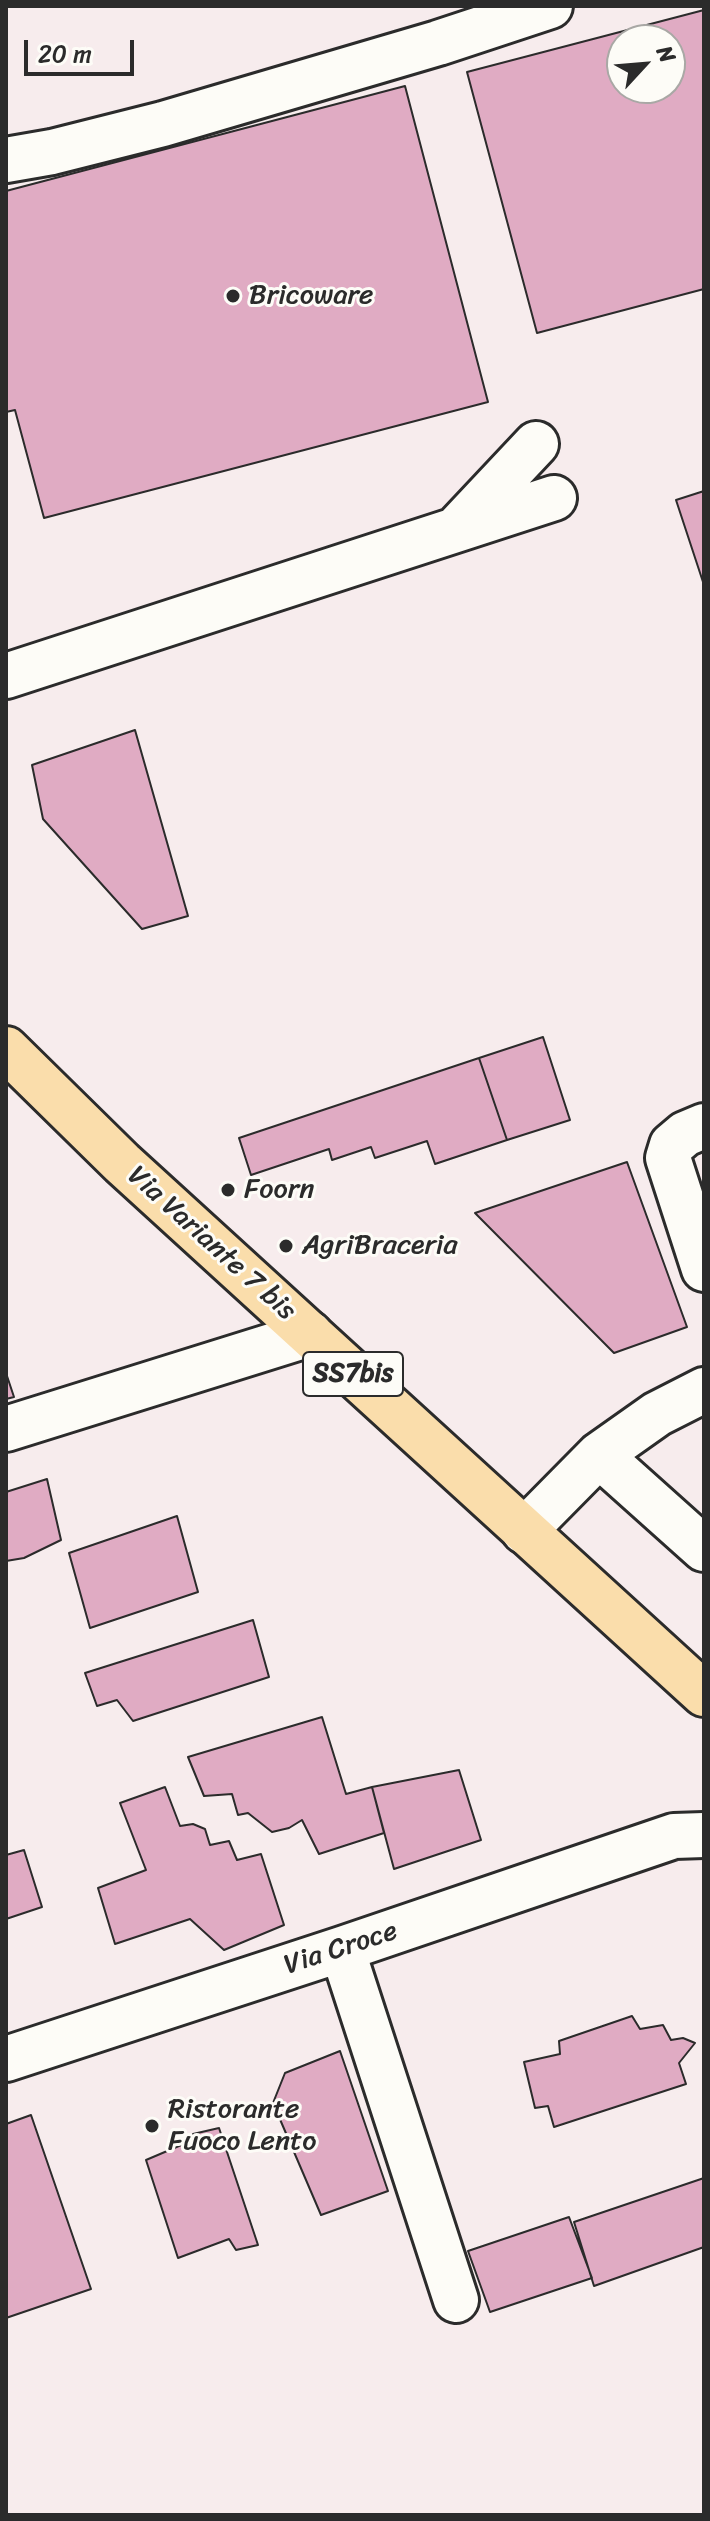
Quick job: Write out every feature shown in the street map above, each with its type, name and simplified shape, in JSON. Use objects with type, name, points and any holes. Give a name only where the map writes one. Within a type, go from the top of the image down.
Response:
[{"type":"main road","name":"Via Variante 7 bis","points":[[6,1049],[122,1163],[704,1694]]},
{"type":"street","points":[[6,160],[52,152],[163,124],[438,43],[550,6]]},
{"type":"street","points":[[453,531],[536,444]]},
{"type":"street","points":[[6,676],[554,498]]},
{"type":"street","points":[[704,1126],[685,1134],[672,1145],[668,1158],[704,1269]]},
{"type":"street","points":[[6,1429],[310,1334]]},
{"type":"street","points":[[524,1531],[599,1455],[657,1414],[704,1390]]},
{"type":"street","points":[[599,1455],[704,1549]]},
{"type":"street","name":"Via Croce","points":[[6,2059],[342,1949],[694,1828]]},
{"type":"street","points":[[342,1949],[456,2300]]},
{"type":"building","points":[[704,10],[704,289],[537,333],[467,72],[606,36],[606,104],[686,104],[686,24],[650,24]]},
{"type":"building","name":"Bricoware","points":[[405,86],[488,402],[44,518],[15,410],[6,412],[6,191]]},
{"type":"building","points":[[704,491],[704,585],[676,500]]},
{"type":"building","points":[[135,730],[188,916],[142,929],[43,819],[32,765]]},
{"type":"building","points":[[543,1037],[570,1120],[507,1140],[479,1058]]},
{"type":"building","points":[[479,1058],[507,1140],[435,1164],[427,1141],[375,1158],[371,1147],[332,1160],[329,1149],[251,1175],[239,1138]]},
{"type":"building","points":[[627,1162],[687,1327],[614,1353],[475,1213]]},
{"type":"building","points":[[6,1373],[14,1397],[6,1399]]},
{"type":"building","points":[[47,1479],[61,1540],[24,1558],[6,1561],[6,1492]]},
{"type":"building","points":[[177,1516],[198,1592],[90,1628],[69,1553]]},
{"type":"building","points":[[253,1620],[269,1677],[133,1721],[117,1700],[97,1706],[85,1673]]},
{"type":"building","points":[[322,1717],[346,1794],[372,1787],[384,1833],[319,1854],[302,1820],[289,1828],[272,1832],[248,1813],[238,1815],[232,1794],[204,1796],[188,1757]]},
{"type":"building","points":[[459,1770],[481,1840],[394,1869],[372,1787]]},
{"type":"building","points":[[165,1787],[180,1826],[193,1824],[205,1829],[210,1845],[229,1841],[237,1860],[261,1854],[284,1925],[224,1950],[190,1919],[115,1944],[98,1888],[146,1870],[120,1803]]},
{"type":"building","points":[[24,1850],[42,1907],[6,1919],[6,1855]]},
{"type":"building","points":[[632,2016],[640,2029],[663,2025],[671,2040],[683,2038],[695,2043],[679,2063],[686,2084],[554,2127],[548,2106],[535,2108],[524,2062],[560,2054],[559,2041]]},
{"type":"building","points":[[340,2051],[388,2191],[321,2215],[273,2103],[285,2073]]},
{"type":"building","points":[[31,2115],[91,2289],[6,2318],[6,2124]]},
{"type":"building","points":[[219,2128],[258,2245],[236,2250],[229,2239],[178,2258],[146,2160],[186,2143],[193,2134]]},
{"type":"building","points":[[704,2178],[704,2247],[594,2286],[574,2222]]},
{"type":"building","points":[[569,2217],[592,2278],[490,2312],[468,2251]]},
{"type":"place","name":"Bricoware","points":[[233,296]]},
{"type":"place","name":"Foorn","points":[[228,1190]]},
{"type":"place","name":"AgriBraceria","points":[[286,1246]]},
{"type":"place","name":"Ristorante Fuoco Lento","points":[[152,2126]]}]
